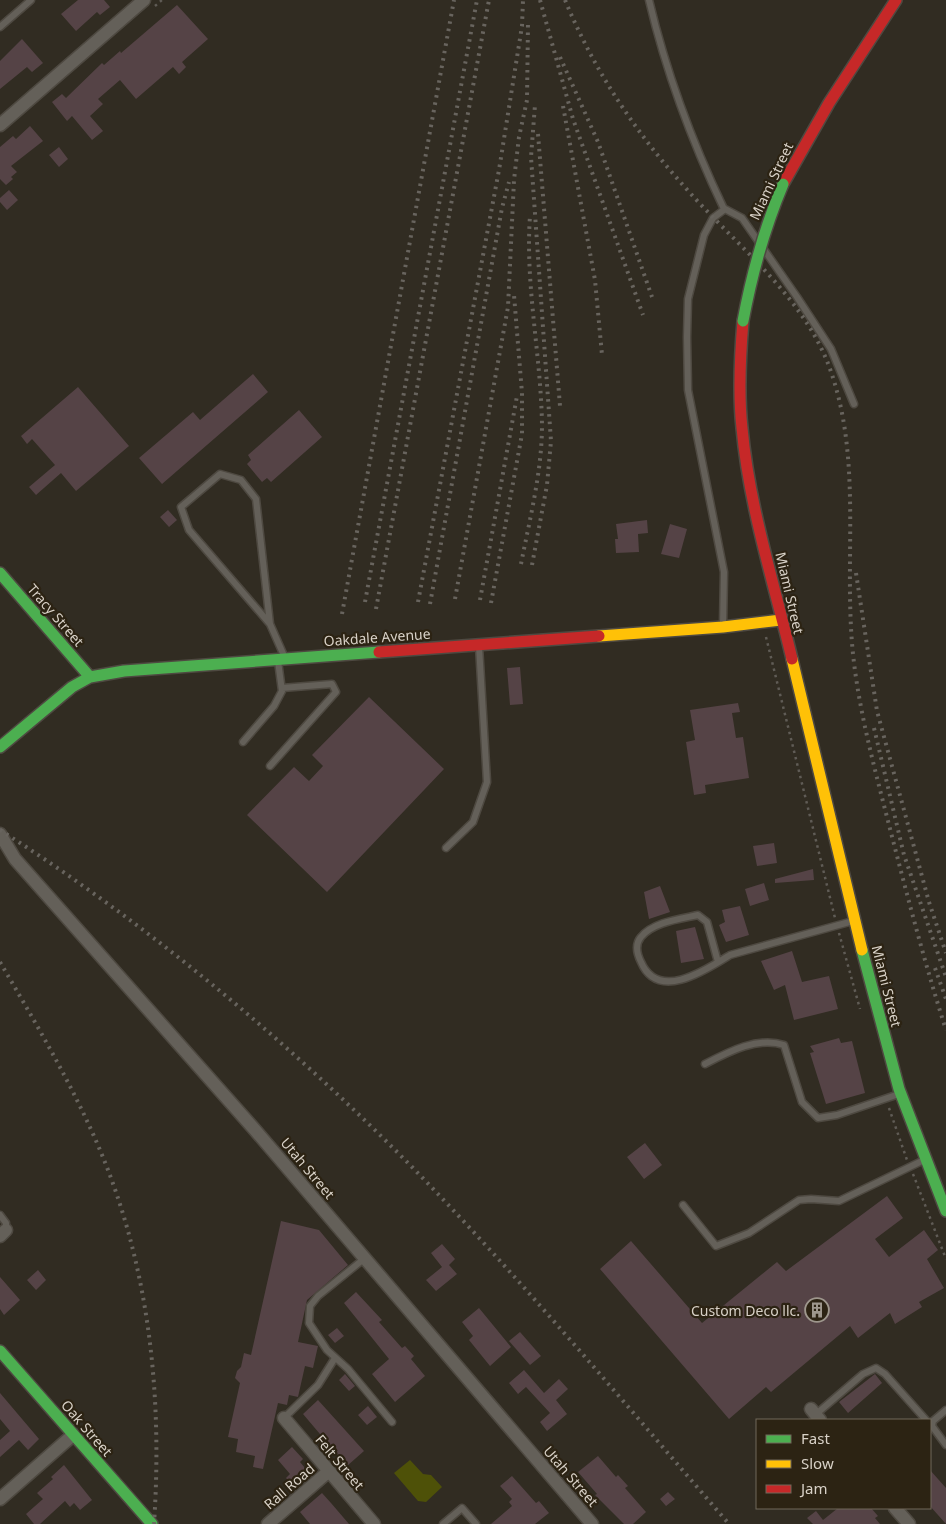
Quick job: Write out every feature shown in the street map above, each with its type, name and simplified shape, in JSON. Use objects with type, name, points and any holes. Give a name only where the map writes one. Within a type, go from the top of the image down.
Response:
[{"type":"main road","name":"Miami Street","points":[[896,0],[829,103],[784,184],[765,226],[752,271],[743,320],[738,392],[743,450],[781,620],[878,1016],[901,1094],[946,1211]]},
{"type":"main road","name":"Tracy Street","points":[[0,573],[90,677]]},
{"type":"main road","name":"Oakdale Avenue","points":[[0,747],[72,688],[90,677],[124,671],[723,628],[781,620]]},
{"type":"main road","name":"Oak Street","points":[[0,1351],[152,1524]]},
{"type":"street","points":[[0,125],[144,0]]},
{"type":"street","name":"Utah Street","points":[[0,834],[15,859],[256,1130],[592,1524]]},
{"type":"street","name":"Felt Street","points":[[284,1418],[374,1524]]},
{"type":"street","points":[[0,1499],[74,1435]]},
{"type":"street","name":"Rall Road","points":[[270,1524],[329,1471]]},
{"type":"street","points":[[896,1509],[909,1524]]},
{"type":"lane","points":[[0,27],[31,0]]},
{"type":"lane","points":[[649,0],[659,43],[695,143],[724,209],[742,218],[797,297],[831,349],[854,404]]},
{"type":"lane","points":[[723,628],[724,572],[688,390],[687,337],[688,299],[704,235],[714,218],[724,209]]},
{"type":"lane","points":[[243,742],[274,706],[282,688],[282,659],[270,624],[256,499],[241,480],[220,474],[181,507],[189,530],[270,624]]},
{"type":"lane","points":[[446,848],[473,822],[487,782],[479,645]]},
{"type":"lane","points":[[270,766],[336,692],[332,684],[282,688]]},
{"type":"lane","points":[[718,962],[707,922],[698,914],[654,927],[640,938],[636,952],[644,970],[657,980],[672,982],[688,979],[718,962],[730,955],[855,920]]},
{"type":"lane","points":[[705,1064],[726,1053],[758,1043],[772,1041],[784,1045],[802,1102],[818,1118],[837,1115],[901,1094]]},
{"type":"lane","points":[[683,1205],[716,1246],[749,1233],[799,1200],[839,1201],[909,1165],[925,1159]]},
{"type":"lane","points":[[0,1215],[6,1222],[3,1233]]},
{"type":"lane","points":[[365,1258],[318,1296],[310,1306],[309,1324],[313,1332],[335,1358],[348,1369],[392,1422]]},
{"type":"lane","points":[[284,1418],[318,1385],[335,1358]]},
{"type":"lane","points":[[815,1415],[863,1374],[876,1368],[885,1374],[925,1419]]},
{"type":"lane","points":[[946,1410],[931,1425],[946,1445]]},
{"type":"lane","points":[[443,1524],[462,1508],[476,1524]]},
{"type":"shaded area","points":[[410,1460],[423,1474],[431,1475],[442,1487],[426,1502],[418,1501],[394,1473]]},
{"type":"building","points":[[78,0],[104,0],[110,7],[100,15],[97,12],[76,31],[61,14]]},
{"type":"building","points":[[177,5],[208,39],[182,62],[186,67],[179,74],[173,67],[136,99],[120,80],[98,99],[103,104],[90,116],[103,131],[92,140],[72,116],[67,121],[52,102],[62,94],[66,98],[102,63],[104,65],[120,51],[121,53]]},
{"type":"building","points":[[22,39],[43,63],[32,72],[27,67],[0,89],[0,61]]},
{"type":"building","points":[[30,126],[43,141],[11,166],[17,172],[6,185],[0,179],[0,147],[13,136],[16,139]]},
{"type":"building","points":[[59,147],[68,159],[59,167],[49,155]]},
{"type":"building","points":[[9,190],[18,200],[7,210],[0,202],[0,198]]},
{"type":"building","points":[[253,374],[268,392],[162,484],[139,458],[193,412],[200,420]]},
{"type":"building","points":[[78,387],[129,446],[76,491],[61,473],[36,495],[29,487],[55,465],[32,439],[27,444],[21,436]]},
{"type":"building","points":[[299,410],[322,437],[271,482],[267,478],[262,482],[247,464],[251,460],[248,455]]},
{"type":"building","points":[[168,510],[177,520],[169,527],[160,517]]},
{"type":"building","points":[[647,520],[648,533],[638,534],[639,552],[616,553],[615,539],[618,539],[616,524]]},
{"type":"building","points":[[670,524],[687,529],[679,558],[661,554]]},
{"type":"building","points":[[520,667],[523,704],[510,705],[507,668]]},
{"type":"building","points":[[369,697],[444,769],[327,892],[247,815],[294,767],[309,781],[323,766],[312,755]]},
{"type":"building","points":[[738,703],[740,712],[732,713],[736,738],[743,737],[749,778],[705,785],[706,793],[694,795],[686,742],[695,740],[690,710]]},
{"type":"building","points":[[774,843],[777,863],[757,866],[753,846]]},
{"type":"building","points":[[813,869],[814,880],[775,883],[775,879]]},
{"type":"building","points":[[764,883],[769,900],[750,906],[745,889]]},
{"type":"building","points":[[660,886],[670,912],[649,919],[644,892]]},
{"type":"building","points":[[740,906],[749,935],[726,942],[719,925],[725,922],[722,910]]},
{"type":"building","points":[[695,927],[704,959],[681,963],[676,931]]},
{"type":"building","points":[[792,951],[802,982],[829,976],[838,1009],[794,1020],[785,985],[774,990],[761,961]]},
{"type":"building","points":[[839,1038],[841,1043],[852,1041],[865,1093],[826,1104],[810,1053],[814,1052],[810,1046]]},
{"type":"building","points":[[645,1143],[662,1165],[644,1179],[627,1157]]},
{"type":"building","name":"Custom Deco llc.","points":[[887,1196],[903,1218],[875,1239],[889,1257],[924,1230],[938,1250],[927,1259],[944,1288],[919,1302],[922,1307],[895,1324],[890,1313],[858,1338],[850,1326],[771,1392],[766,1387],[729,1419],[600,1269],[631,1241],[702,1323],[777,1262],[786,1271]]},
{"type":"building","points":[[281,1221],[319,1230],[348,1265],[307,1300],[298,1342],[318,1346],[313,1368],[305,1366],[298,1397],[289,1395],[287,1405],[278,1403],[263,1469],[253,1467],[255,1456],[236,1452],[238,1439],[228,1437],[240,1383],[235,1378],[237,1371],[241,1367],[244,1353],[251,1355]]},
{"type":"building","points":[[442,1244],[455,1259],[449,1265],[457,1274],[436,1291],[426,1280],[442,1267],[431,1253]]},
{"type":"building","points":[[38,1270],[46,1280],[36,1290],[27,1280]]},
{"type":"building","points":[[0,1277],[20,1300],[4,1315],[0,1309]]},
{"type":"building","points":[[356,1292],[382,1320],[379,1322],[402,1348],[405,1346],[414,1356],[411,1359],[425,1376],[395,1402],[372,1374],[389,1359],[344,1303]]},
{"type":"building","points":[[479,1308],[511,1347],[490,1366],[469,1340],[473,1336],[462,1322]]},
{"type":"building","points":[[337,1328],[344,1336],[335,1343],[328,1335]]},
{"type":"building","points":[[520,1332],[541,1356],[530,1365],[509,1341]]},
{"type":"building","points":[[524,1370],[544,1393],[559,1379],[568,1389],[556,1400],[567,1414],[547,1431],[540,1422],[550,1413],[526,1387],[518,1394],[509,1383]]},
{"type":"building","points":[[345,1374],[355,1386],[349,1391],[339,1380]]},
{"type":"building","points":[[875,1374],[882,1383],[848,1413],[839,1402]]},
{"type":"building","points":[[0,1393],[39,1439],[28,1450],[19,1440],[0,1457],[0,1440],[10,1431],[0,1419]]},
{"type":"building","points":[[318,1400],[364,1451],[347,1466],[303,1414]]},
{"type":"building","points":[[368,1406],[377,1417],[367,1425],[358,1415]]},
{"type":"building","points":[[292,1447],[303,1459],[300,1462],[310,1474],[295,1488],[286,1478],[290,1474],[278,1460]]},
{"type":"building","points":[[598,1456],[616,1477],[618,1475],[628,1486],[625,1488],[646,1512],[633,1524],[624,1524],[595,1495],[597,1494],[578,1472]]},
{"type":"building","points":[[64,1465],[92,1500],[80,1510],[74,1503],[70,1507],[65,1501],[40,1524],[34,1524],[26,1514],[43,1499],[37,1493],[53,1479],[51,1477]]},
{"type":"building","points":[[931,1471],[946,1488],[946,1524],[931,1507]]},
{"type":"building","points":[[512,1476],[536,1503],[539,1501],[549,1513],[535,1524],[491,1524],[512,1506],[509,1502],[512,1499],[500,1486]]},
{"type":"building","points":[[668,1492],[675,1499],[666,1506],[660,1499]]},
{"type":"building","points":[[322,1493],[349,1524],[310,1524],[300,1512]]},
{"type":"building","points":[[837,1509],[872,1509],[878,1516],[875,1518],[880,1524],[813,1524],[807,1518],[816,1511],[823,1520]]},
{"type":"railway","points":[[342,614],[454,0]]},
{"type":"railway","points":[[365,602],[477,0]]},
{"type":"railway","points":[[376,609],[489,0]]},
{"type":"railway","points":[[418,602],[499,170],[522,26],[523,0]]},
{"type":"railway","points":[[540,0],[573,119],[643,315]]},
{"type":"railway","points":[[565,0],[590,53],[619,103],[672,172],[766,272],[801,314],[827,361],[838,397],[849,469],[851,617],[853,654],[859,696],[872,759],[923,952],[946,1030]]},
{"type":"railway","points":[[455,599],[508,307],[514,180],[519,137],[527,100],[528,23]]},
{"type":"railway","points":[[560,57],[598,142],[652,297]]},
{"type":"railway","points":[[532,565],[547,485],[551,441],[531,157],[535,105]]},
{"type":"railway","points":[[563,106],[595,280],[602,355]]},
{"type":"railway","points":[[538,134],[560,406]]},
{"type":"railway","points":[[430,604],[502,208],[509,182]]},
{"type":"railway","points":[[521,564],[538,477],[542,425],[531,294],[530,216]]},
{"type":"railway","points":[[491,603],[522,434],[522,393],[514,295]]},
{"type":"railway","points":[[480,600],[517,396]]},
{"type":"railway","points":[[856,573],[877,711],[929,902],[946,953]]},
{"type":"railway","points":[[874,728],[904,855],[946,977]]},
{"type":"railway","points":[[0,830],[109,904],[215,987],[317,1075],[412,1167],[494,1254],[729,1524]]},
{"type":"railway","points":[[0,962],[85,1116],[108,1170],[123,1213],[144,1300],[150,1344],[156,1434],[154,1524]]},
{"type":"railway","points":[[935,968],[946,999]]},
{"type":"traffic: fast","points":[[743,321],[759,251],[783,184]]},
{"type":"traffic: fast","points":[[0,573],[90,677]]},
{"type":"traffic: fast","points":[[0,747],[72,687],[90,677],[124,671],[379,652]]},
{"type":"traffic: fast","points":[[862,950],[899,1089],[946,1211]]},
{"type":"traffic: fast","points":[[0,1351],[152,1524]]},
{"type":"traffic: slow","points":[[599,636],[723,627],[781,620]]},
{"type":"traffic: slow","points":[[792,659],[862,950]]},
{"type":"traffic: jam","points":[[783,184],[829,103],[896,0]]},
{"type":"traffic: jam","points":[[743,321],[740,388],[745,457],[756,515],[792,659]]},
{"type":"traffic: jam","points":[[379,652],[599,636]]},
{"type":"place","name":"Custom Deco llc.","points":[[817,1310]]}]
